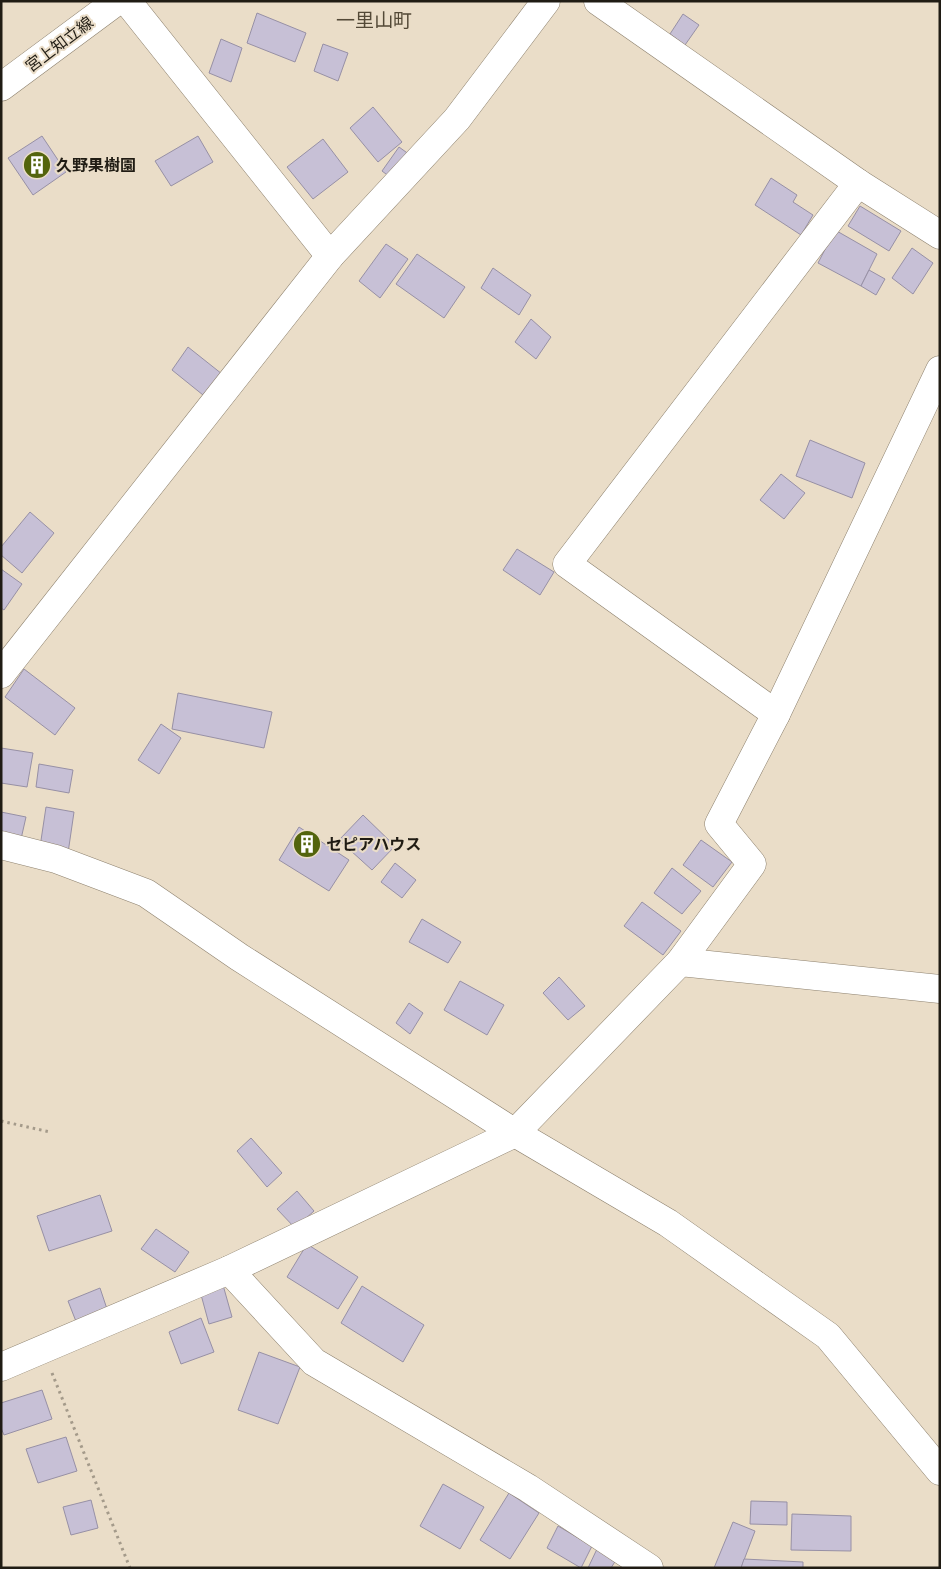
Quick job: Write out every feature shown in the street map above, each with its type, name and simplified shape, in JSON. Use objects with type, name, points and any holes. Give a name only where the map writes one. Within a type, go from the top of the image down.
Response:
[{"type":"street","name":"宮上知立線","points":[[1,67],[89,1]]},
{"type":"street","name":"宮上知立線","points":[[1,87],[117,1]]},
{"type":"street","points":[[127,1],[330,256]]},
{"type":"street","points":[[1,674],[330,256],[457,119],[546,1]]},
{"type":"street","points":[[598,1],[858,184],[940,235]]},
{"type":"street","points":[[776,714],[567,564],[858,184]]},
{"type":"street","points":[[1,1366],[230,1270],[515,1133],[680,962],[752,864],[719,824],[776,714],[940,370]]},
{"type":"street","points":[[1,845],[56,858],[146,893],[239,957],[515,1133],[668,1223],[828,1336],[940,1471]]},
{"type":"street","points":[[680,962],[940,989]]},
{"type":"street","points":[[230,1270],[314,1362],[528,1488],[650,1568]]},
{"type":"path","points":[[1,1121],[50,1132]]},
{"type":"path","points":[[42,1349],[130,1568]]},
{"type":"building","points":[[257,13],[306,33],[295,62],[247,43]]},
{"type":"building","points":[[683,14],[699,25],[685,45],[670,34]]},
{"type":"building","points":[[221,39],[242,48],[231,82],[209,73]]},
{"type":"building","points":[[323,44],[348,53],[338,81],[314,71]]},
{"type":"building","points":[[373,107],[402,142],[378,162],[350,128]]},
{"type":"building","name":"久野果樹園","points":[[42,136],[66,172],[33,195],[8,158]]},
{"type":"building","points":[[198,136],[213,162],[171,186],[155,161]]},
{"type":"building","points":[[323,139],[348,172],[313,199],[287,167]]},
{"type":"building","points":[[399,147],[410,155],[394,180],[382,171]]},
{"type":"building","points":[[771,178],[797,195],[793,202],[813,215],[801,235],[755,205]]},
{"type":"building","points":[[860,206],[901,231],[889,251],[848,226]]},
{"type":"building","points":[[835,230],[877,254],[861,286],[818,263]]},
{"type":"building","points":[[386,244],[408,259],[380,298],[359,281]]},
{"type":"building","points":[[912,248],[933,263],[913,294],[892,278]]},
{"type":"building","points":[[417,254],[465,287],[444,318],[396,284]]},
{"type":"building","points":[[493,268],[531,295],[519,315],[481,288]]},
{"type":"building","points":[[869,270],[885,279],[876,295],[861,286]]},
{"type":"building","points":[[531,319],[551,337],[536,359],[515,342]]},
{"type":"building","points":[[188,347],[222,374],[203,395],[172,370]]},
{"type":"building","points":[[810,440],[865,463],[852,498],[796,476]]},
{"type":"building","points":[[781,474],[805,493],[784,519],[760,500]]},
{"type":"building","points":[[30,512],[54,533],[22,573],[1,555],[1,547]]},
{"type":"building","points":[[517,549],[554,572],[540,595],[503,570]]},
{"type":"building","points":[[1,569],[22,584],[4,610],[1,608]]},
{"type":"building","points":[[24,669],[75,708],[55,735],[5,697]]},
{"type":"building","points":[[178,693],[272,712],[264,748],[172,729]]},
{"type":"building","points":[[161,724],[181,738],[159,774],[138,760]]},
{"type":"building","points":[[1,748],[33,753],[27,787],[1,783]]},
{"type":"building","points":[[39,764],[73,770],[69,793],[36,787]]},
{"type":"building","points":[[46,807],[74,812],[68,853],[40,847]]},
{"type":"building","points":[[1,812],[26,817],[21,839],[1,835]]},
{"type":"building","points":[[363,815],[395,846],[372,870],[339,840]]},
{"type":"building","name":"セピアハウス","points":[[299,827],[349,860],[329,891],[279,860]]},
{"type":"building","points":[[701,840],[732,862],[713,887],[683,865]]},
{"type":"building","points":[[395,863],[416,880],[402,898],[381,882]]},
{"type":"building","points":[[672,868],[701,891],[682,914],[654,893]]},
{"type":"building","points":[[642,902],[681,931],[663,955],[624,926]]},
{"type":"building","points":[[422,919],[461,942],[448,963],[409,942]]},
{"type":"building","points":[[559,977],[585,1006],[568,1020],[543,993]]},
{"type":"building","points":[[460,981],[504,1005],[487,1035],[444,1010]]},
{"type":"building","points":[[409,1003],[423,1013],[410,1034],[396,1023]]},
{"type":"building","points":[[251,1138],[282,1173],[267,1187],[237,1151]]},
{"type":"building","points":[[297,1191],[314,1211],[295,1228],[277,1209]]},
{"type":"building","points":[[100,1195],[112,1231],[49,1251],[37,1216]]},
{"type":"building","points":[[156,1229],[189,1252],[175,1272],[141,1249]]},
{"type":"building","points":[[307,1244],[358,1277],[338,1309],[287,1277]]},
{"type":"building","points":[[223,1285],[232,1317],[209,1324],[200,1291]]},
{"type":"building","points":[[362,1286],[424,1325],[403,1362],[341,1323]]},
{"type":"building","points":[[100,1288],[108,1312],[77,1324],[68,1301]]},
{"type":"building","points":[[201,1318],[214,1352],[181,1364],[169,1332]]},
{"type":"building","points":[[259,1352],[300,1367],[278,1424],[238,1410]]},
{"type":"building","points":[[42,1390],[52,1419],[4,1435],[1,1428],[1,1403]]},
{"type":"building","points":[[66,1437],[77,1471],[38,1483],[26,1449]]},
{"type":"building","points":[[443,1484],[484,1507],[460,1549],[420,1526]]},
{"type":"building","points":[[509,1493],[539,1513],[510,1559],[480,1540]]},
{"type":"building","points":[[91,1500],[98,1528],[71,1535],[63,1507]]},
{"type":"building","points":[[751,1501],[787,1502],[787,1525],[750,1524]]},
{"type":"building","points":[[792,1514],[851,1516],[851,1551],[791,1550]]},
{"type":"building","points":[[733,1522],[755,1531],[741,1568],[714,1568]]},
{"type":"building","points":[[558,1526],[592,1546],[581,1568],[547,1548]]},
{"type":"building","points":[[597,1549],[616,1560],[611,1568],[588,1568]]},
{"type":"building","points":[[744,1559],[803,1562],[803,1568],[741,1568]]},
{"type":"place","name":"久野果樹園","points":[[37,165]]},
{"type":"place","name":"セピアハウス","points":[[307,844]]},
{"type":"district","name":"一里山町","points":[[374,20]]}]
